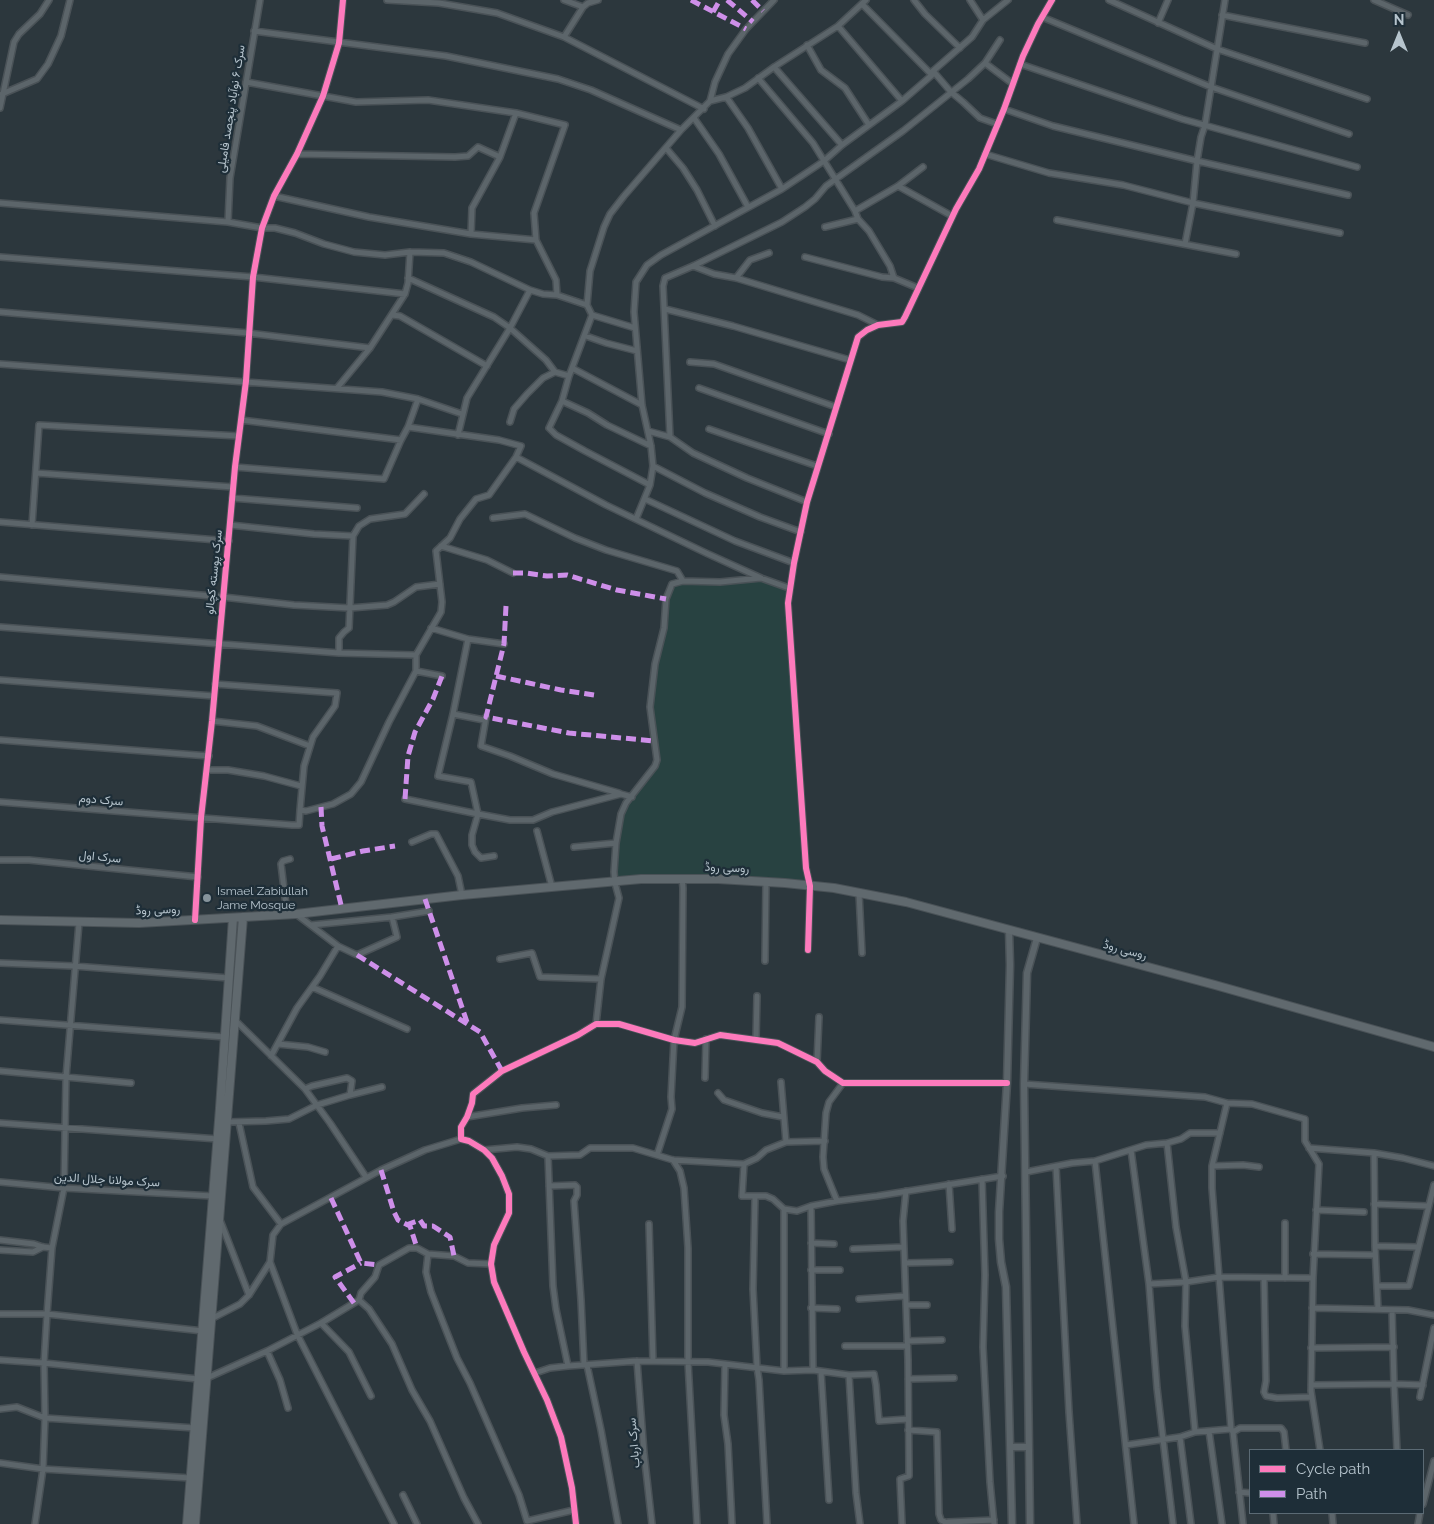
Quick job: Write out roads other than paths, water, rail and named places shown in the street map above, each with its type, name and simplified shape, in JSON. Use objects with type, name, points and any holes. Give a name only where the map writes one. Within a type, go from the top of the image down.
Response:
[{"type":"main road","name":"روسی روڈ","points":[[0,920],[139,923],[292,914],[462,894],[641,880],[682,878],[766,881],[834,888],[906,902],[1434,1047]]},
{"type":"main road","points":[[187,1524],[198,1379],[228,1122],[243,917]]},
{"type":"main road","points":[[195,1524],[211,1318],[216,1218],[213,1196],[233,918]]},
{"type":"street","points":[[0,108],[14,42],[19,34],[40,14],[49,0]]},
{"type":"street","points":[[2,94],[37,79],[48,64],[61,36],[70,0]]},
{"type":"street","name":"سرک ۶ نوآباد پنجصد فامیلی","points":[[228,222],[230,178],[260,0]]},
{"type":"street","name":"سرک پوسته کچالو","points":[[195,920],[201,818],[208,770],[235,467],[246,381],[253,277],[262,228],[274,196],[297,154],[323,96],[339,43],[342,0]]},
{"type":"street","points":[[386,0],[439,3],[496,13],[564,37],[704,110]]},
{"type":"street","points":[[564,0],[583,7]]},
{"type":"street","points":[[564,37],[583,7],[588,3],[598,0]]},
{"type":"street","points":[[650,485],[556,435],[549,428],[562,401],[569,376],[586,336],[592,315],[587,305],[590,271],[610,214],[681,130],[704,110],[710,101],[715,82],[728,54],[746,28],[774,0]]},
{"type":"street","points":[[914,0],[925,14],[960,48]]},
{"type":"street","points":[[970,0],[983,20]]},
{"type":"street","points":[[636,519],[650,485],[653,466],[651,446],[642,405],[634,328],[636,282],[647,265],[654,259],[782,189],[824,161],[842,145],[902,101],[972,37],[983,20],[1008,0]]},
{"type":"street","points":[[808,950],[810,886],[806,868],[788,603],[789,588],[807,502],[858,337],[878,325],[902,322],[952,216],[979,169],[1020,64],[1052,0]]},
{"type":"street","points":[[1109,0],[1216,49],[1367,100]]},
{"type":"street","points":[[1158,22],[1168,0]]},
{"type":"street","points":[[1185,244],[1193,204],[1197,161],[1205,125],[1225,0]]},
{"type":"street","points":[[1374,0],[1408,15]]},
{"type":"street","points":[[710,101],[745,88],[838,26],[864,2],[951,92],[980,118],[997,124]]},
{"type":"street","points":[[1222,15],[1366,43]]},
{"type":"street","points":[[1042,17],[1211,87],[1349,134]]},
{"type":"street","points":[[838,26],[902,101]]},
{"type":"street","points":[[254,31],[446,56],[558,79],[591,90],[681,130]]},
{"type":"street","points":[[670,437],[663,286],[665,278],[782,222],[815,199],[826,186],[903,131],[968,79],[985,63],[987,57],[1000,40]]},
{"type":"street","points":[[807,45],[821,70],[845,88],[869,125]]},
{"type":"street","points":[[985,63],[1012,84]]},
{"type":"street","points":[[1020,64],[1182,119],[1357,167]]},
{"type":"street","points":[[774,67],[842,145]]},
{"type":"street","points":[[758,78],[813,143],[858,219],[873,238],[890,266],[894,278]]},
{"type":"street","points":[[246,82],[356,102],[428,100],[516,113],[565,125],[534,213],[536,240],[556,280],[558,295]]},
{"type":"street","points":[[720,98],[727,98],[748,128],[782,189]]},
{"type":"street","points":[[1004,109],[1053,126],[1348,195]]},
{"type":"street","points":[[471,234],[472,208],[500,157],[516,113]]},
{"type":"street","points":[[694,118],[719,154],[748,207]]},
{"type":"street","points":[[297,154],[455,157],[468,156],[478,148],[500,157]]},
{"type":"street","points":[[666,148],[683,168],[697,190],[715,226]]},
{"type":"street","points":[[985,154],[1049,173],[1122,185],[1193,204],[1340,233]]},
{"type":"street","points":[[855,211],[898,186],[923,167]]},
{"type":"street","points":[[898,186],[952,216]]},
{"type":"street","points":[[274,196],[369,217],[471,234],[536,240]]},
{"type":"street","points":[[0,203],[228,222],[262,228],[275,228],[354,252],[385,255],[410,252],[444,253],[470,262],[530,290],[543,294],[558,295],[587,305]]},
{"type":"street","points":[[825,227],[858,219]]},
{"type":"street","points":[[1057,220],[1236,254]]},
{"type":"street","points":[[337,388],[370,348],[405,294],[410,252]]},
{"type":"street","points":[[736,278],[750,260],[770,253]]},
{"type":"street","points":[[805,257],[882,277],[894,278],[918,288]]},
{"type":"street","points":[[0,258],[253,277],[405,294]]},
{"type":"street","points":[[693,266],[714,274],[736,278],[858,315],[878,325]]},
{"type":"street","points":[[408,278],[494,317],[510,328],[546,360],[555,372],[569,376]]},
{"type":"street","points":[[458,435],[467,398],[510,328],[530,290]]},
{"type":"street","points":[[665,309],[733,326],[850,360]]},
{"type":"street","points":[[0,312],[248,333],[370,348]]},
{"type":"street","points":[[392,315],[400,316],[487,366]]},
{"type":"street","points":[[592,315],[634,328]]},
{"type":"street","points":[[586,336],[636,351]]},
{"type":"street","points":[[690,362],[714,364],[836,407]]},
{"type":"street","points":[[0,364],[382,392],[418,399],[462,414]]},
{"type":"street","points":[[572,368],[642,405]]},
{"type":"street","points":[[510,422],[514,409],[527,394],[542,378],[555,372]]},
{"type":"street","points":[[699,388],[829,434]]},
{"type":"street","points":[[235,467],[384,479],[400,440],[408,427],[418,399]]},
{"type":"street","points":[[562,401],[651,446]]},
{"type":"street","points":[[241,420],[400,440]]},
{"type":"street","points":[[32,525],[39,425],[239,436]]},
{"type":"street","points":[[215,684],[337,693],[335,706],[313,737],[310,746],[304,766],[300,810],[306,811],[333,804],[351,794],[361,782],[389,722],[416,671],[416,655],[441,612],[442,602],[436,551],[450,538],[460,519],[476,499],[489,495],[516,457],[521,446],[499,440],[408,427]]},
{"type":"street","points":[[708,429],[817,466]]},
{"type":"street","points":[[648,430],[670,437],[702,457],[747,478],[807,502]]},
{"type":"street","points":[[516,457],[606,505],[761,578],[789,588]]},
{"type":"street","points":[[653,466],[724,501],[801,532]]},
{"type":"street","points":[[36,473],[233,487]]},
{"type":"street","points":[[339,653],[339,638],[349,628],[353,536],[359,526],[370,519],[406,514],[424,494]]},
{"type":"street","points":[[232,498],[357,508]]},
{"type":"street","points":[[645,499],[735,542],[794,563]]},
{"type":"street","points":[[493,518],[525,514],[575,538],[606,550],[676,571],[683,581]]},
{"type":"street","points":[[0,522],[229,541]]},
{"type":"street","points":[[230,525],[353,536]]},
{"type":"street","points":[[441,546],[487,560],[513,573]]},
{"type":"street","points":[[0,577],[294,605],[350,608],[387,605],[416,587],[440,584]]},
{"type":"street","points":[[596,1024],[602,979],[619,898],[615,883],[616,843],[622,814],[626,804],[656,766],[657,760],[650,707],[655,664],[664,628],[666,599],[672,584],[683,581],[720,582],[761,578]]},
{"type":"street","points":[[0,627],[339,653],[416,655]]},
{"type":"street","points":[[431,628],[468,639],[504,644]]},
{"type":"street","points":[[468,639],[438,776],[471,782],[478,814],[472,835],[472,845],[475,852],[481,858],[494,856]]},
{"type":"street","points":[[416,671],[442,676]]},
{"type":"street","points":[[0,680],[214,696]]},
{"type":"street","points":[[453,714],[485,719],[482,746],[553,774],[632,797]]},
{"type":"street","points":[[212,721],[257,726],[310,746]]},
{"type":"street","points":[[0,740],[209,756]]},
{"type":"street","points":[[208,770],[228,770],[264,776],[302,786]]},
{"type":"street","points":[[405,798],[510,820],[534,820],[552,812],[621,794]]},
{"type":"street","name":"سرک دوم","points":[[0,802],[299,825],[300,810]]},
{"type":"street","points":[[537,831],[552,887]]},
{"type":"street","points":[[412,842],[436,834],[458,876],[462,894]]},
{"type":"street","points":[[574,847],[616,843]]},
{"type":"street","name":"سرک اول","points":[[0,860],[29,860],[198,877]]},
{"type":"street","points":[[290,860],[283,861],[281,864],[292,914],[338,946],[357,955],[396,938],[397,935],[392,917]]},
{"type":"street","points":[[657,1155],[672,1110],[674,1040],[682,1007],[684,888],[682,878]]},
{"type":"street","points":[[766,881],[766,961]]},
{"type":"street","points":[[859,892],[862,953]]},
{"type":"street","points":[[311,926],[429,911]]},
{"type":"street","points":[[35,1524],[43,1469],[46,1418],[44,1363],[52,1248],[64,1188],[66,1077],[79,923]]},
{"type":"street","points":[[1009,930],[1008,1083],[999,1212],[999,1239],[1006,1287],[1012,1524]]},
{"type":"street","points":[[1030,1524],[1024,1084],[1027,974],[1038,938]]},
{"type":"street","points":[[271,1056],[297,1008],[338,946]]},
{"type":"street","points":[[500,959],[532,954],[540,977],[602,979]]},
{"type":"street","points":[[0,962],[229,978]]},
{"type":"street","points":[[312,988],[407,1030]]},
{"type":"street","points":[[756,1039],[757,996]]},
{"type":"street","points":[[817,1062],[819,1017]]},
{"type":"street","points":[[0,1020],[225,1037]]},
{"type":"street","points":[[235,1020],[305,1089],[318,1105],[366,1177]]},
{"type":"street","points":[[461,1139],[461,1127],[467,1117],[473,1094],[502,1071],[578,1035],[596,1024],[619,1024],[674,1040],[695,1042],[720,1035],[778,1042],[817,1062],[825,1071],[843,1083],[1008,1083]]},
{"type":"street","points":[[705,1078],[706,1039]]},
{"type":"street","points":[[278,1044],[308,1047],[325,1052]]},
{"type":"street","points":[[0,1071],[131,1083]]},
{"type":"street","points":[[305,1089],[346,1078],[352,1081],[350,1094]]},
{"type":"street","points":[[782,1082],[786,1142]]},
{"type":"street","points":[[837,1201],[824,1168],[823,1157],[826,1113],[829,1102],[843,1083]]},
{"type":"street","points":[[1024,1084],[1205,1097],[1227,1103],[1252,1104],[1305,1119],[1304,1134],[1308,1148],[1319,1164],[1312,1278],[1311,1385],[1320,1449]]},
{"type":"street","points":[[228,1122],[289,1119],[318,1105],[350,1094],[382,1087]]},
{"type":"street","points":[[718,1093],[724,1100],[762,1113],[783,1117]]},
{"type":"street","points":[[1227,1103],[1212,1166],[1212,1188],[1232,1431],[1244,1524]]},
{"type":"street","points":[[467,1117],[522,1108],[556,1105]]},
{"type":"street","points":[[0,1122],[218,1139]]},
{"type":"street","points":[[239,1122],[253,1187],[281,1224]]},
{"type":"street","points":[[1026,1172],[1095,1160],[1146,1145],[1167,1143],[1181,1139],[1190,1133],[1220,1133]]},
{"type":"street","points":[[394,1524],[297,1334],[270,1262],[273,1235],[281,1224],[366,1177],[425,1150],[461,1139],[469,1141],[484,1150],[492,1158],[509,1194],[508,1213],[494,1245],[491,1264],[494,1282],[535,1373],[561,1437],[576,1524]]},
{"type":"street","points":[[484,1150],[517,1147],[531,1149],[548,1156],[580,1155],[590,1148],[632,1148],[673,1160],[744,1164],[766,1150],[786,1142],[825,1141]]},
{"type":"street","points":[[1167,1143],[1176,1227],[1186,1282],[1185,1326],[1195,1432]]},
{"type":"street","points":[[1308,1148],[1374,1153],[1434,1166]]},
{"type":"street","points":[[1132,1150],[1149,1284],[1157,1388],[1173,1524]]},
{"type":"street","points":[[1374,1153],[1374,1246],[1378,1309]]},
{"type":"street","points":[[548,1156],[553,1286],[568,1366]]},
{"type":"street","points":[[673,1160],[680,1171],[684,1188],[688,1248],[688,1362],[697,1524]]},
{"type":"street","points":[[1095,1160],[1134,1524]]},
{"type":"street","points":[[744,1164],[742,1196],[766,1196],[773,1199],[784,1209],[797,1211],[837,1201],[1002,1176]]},
{"type":"street","points":[[1212,1166],[1243,1165],[1260,1167]]},
{"type":"street","points":[[1056,1167],[1077,1524]]},
{"type":"street","points":[[908,1430],[937,1432],[939,1514],[941,1520],[949,1523],[994,1522],[983,1347],[985,1275],[982,1179]]},
{"type":"street","name":"سرک مولانا جلال الدین","points":[[0,1182],[64,1188],[213,1196]]},
{"type":"street","points":[[949,1184],[952,1230]]},
{"type":"street","points":[[549,1186],[575,1185],[577,1187],[577,1195],[574,1201],[585,1365],[601,1430],[618,1524]]},
{"type":"street","points":[[1377,1286],[1409,1286],[1434,1185]]},
{"type":"street","points":[[902,1524],[900,1479],[909,1476],[905,1263],[903,1248],[906,1191]]},
{"type":"street","points":[[755,1197],[752,1289],[767,1524]]},
{"type":"street","points":[[1374,1204],[1428,1206]]},
{"type":"street","points":[[811,1206],[813,1370]]},
{"type":"street","points":[[784,1209],[784,1371]]},
{"type":"street","points":[[1316,1210],[1364,1212]]},
{"type":"street","points":[[216,1218],[248,1294]]},
{"type":"street","points":[[1285,1223],[1285,1278]]},
{"type":"street","points":[[649,1224],[652,1361]]},
{"type":"street","points":[[0,1240],[34,1244],[43,1248]]},
{"type":"street","points":[[811,1244],[834,1244]]},
{"type":"street","points":[[1374,1246],[1418,1247]]},
{"type":"street","points":[[0,1250],[33,1252],[43,1248],[52,1248]]},
{"type":"street","points":[[207,1378],[267,1351],[321,1323],[359,1300],[361,1293],[375,1278],[379,1265],[410,1248],[417,1248],[428,1254],[454,1256],[468,1262],[491,1264]]},
{"type":"street","points":[[853,1249],[903,1248]]},
{"type":"street","points":[[428,1254],[426,1272],[431,1292],[457,1358],[470,1383],[519,1495],[527,1521],[574,1510]]},
{"type":"street","points":[[1313,1254],[1375,1255]]},
{"type":"street","points":[[211,1318],[240,1304],[270,1262]]},
{"type":"street","points":[[905,1263],[950,1262]]},
{"type":"street","points":[[811,1270],[840,1270]]},
{"type":"street","points":[[1149,1284],[1186,1282],[1219,1277],[1312,1278]]},
{"type":"street","points":[[1264,1278],[1266,1380],[1264,1392],[1266,1396],[1277,1398],[1312,1397]]},
{"type":"street","points":[[859,1299],[905,1296]]},
{"type":"street","points":[[359,1300],[369,1309],[392,1344],[412,1390],[430,1421],[464,1498],[478,1524]]},
{"type":"street","points":[[906,1305],[927,1305]]},
{"type":"street","points":[[811,1308],[838,1309]]},
{"type":"street","points":[[1312,1308],[1408,1310],[1434,1315]]},
{"type":"street","points":[[1392,1310],[1398,1449]]},
{"type":"street","points":[[0,1314],[47,1314],[203,1331]]},
{"type":"street","points":[[321,1323],[349,1352],[371,1396]]},
{"type":"street","points":[[1420,1397],[1434,1328]]},
{"type":"street","points":[[846,1346],[907,1344],[942,1340]]},
{"type":"street","points":[[1311,1348],[1394,1347]]},
{"type":"street","points":[[267,1351],[280,1380],[288,1408]]},
{"type":"street","points":[[0,1360],[198,1379]]},
{"type":"street","name":"سرک ارباب","points":[[637,1361],[652,1524]]},
{"type":"street","points":[[535,1373],[550,1368],[568,1366],[652,1361],[725,1364],[784,1371],[813,1370],[849,1375],[872,1374],[875,1376],[879,1421],[908,1419]]},
{"type":"street","points":[[725,1364],[724,1415],[728,1444],[732,1524]]},
{"type":"street","points":[[821,1372],[829,1500]]},
{"type":"street","points":[[849,1375],[856,1493],[860,1524]]},
{"type":"street","points":[[908,1379],[954,1378]]},
{"type":"street","points":[[1311,1385],[1423,1385]]},
{"type":"street","points":[[0,1409],[17,1407],[46,1418],[195,1428]]},
{"type":"street","points":[[1126,1445],[1180,1437],[1195,1432],[1232,1431],[1240,1428],[1280,1428],[1284,1432],[1286,1449]]},
{"type":"street","points":[[1210,1431],[1222,1524]]},
{"type":"street","points":[[1180,1437],[1191,1524]]},
{"type":"street","points":[[1010,1447],[1029,1447]]},
{"type":"street","points":[[1424,1500],[1434,1461]]},
{"type":"street","points":[[0,1463],[43,1469],[191,1478]]},
{"type":"street","points":[[1239,1492],[1249,1493]]},
{"type":"street","points":[[403,1495],[417,1524]]},
{"type":"place","name":"Ismael Zabiullah Jame Mosque","points":[[207,898]]}]
